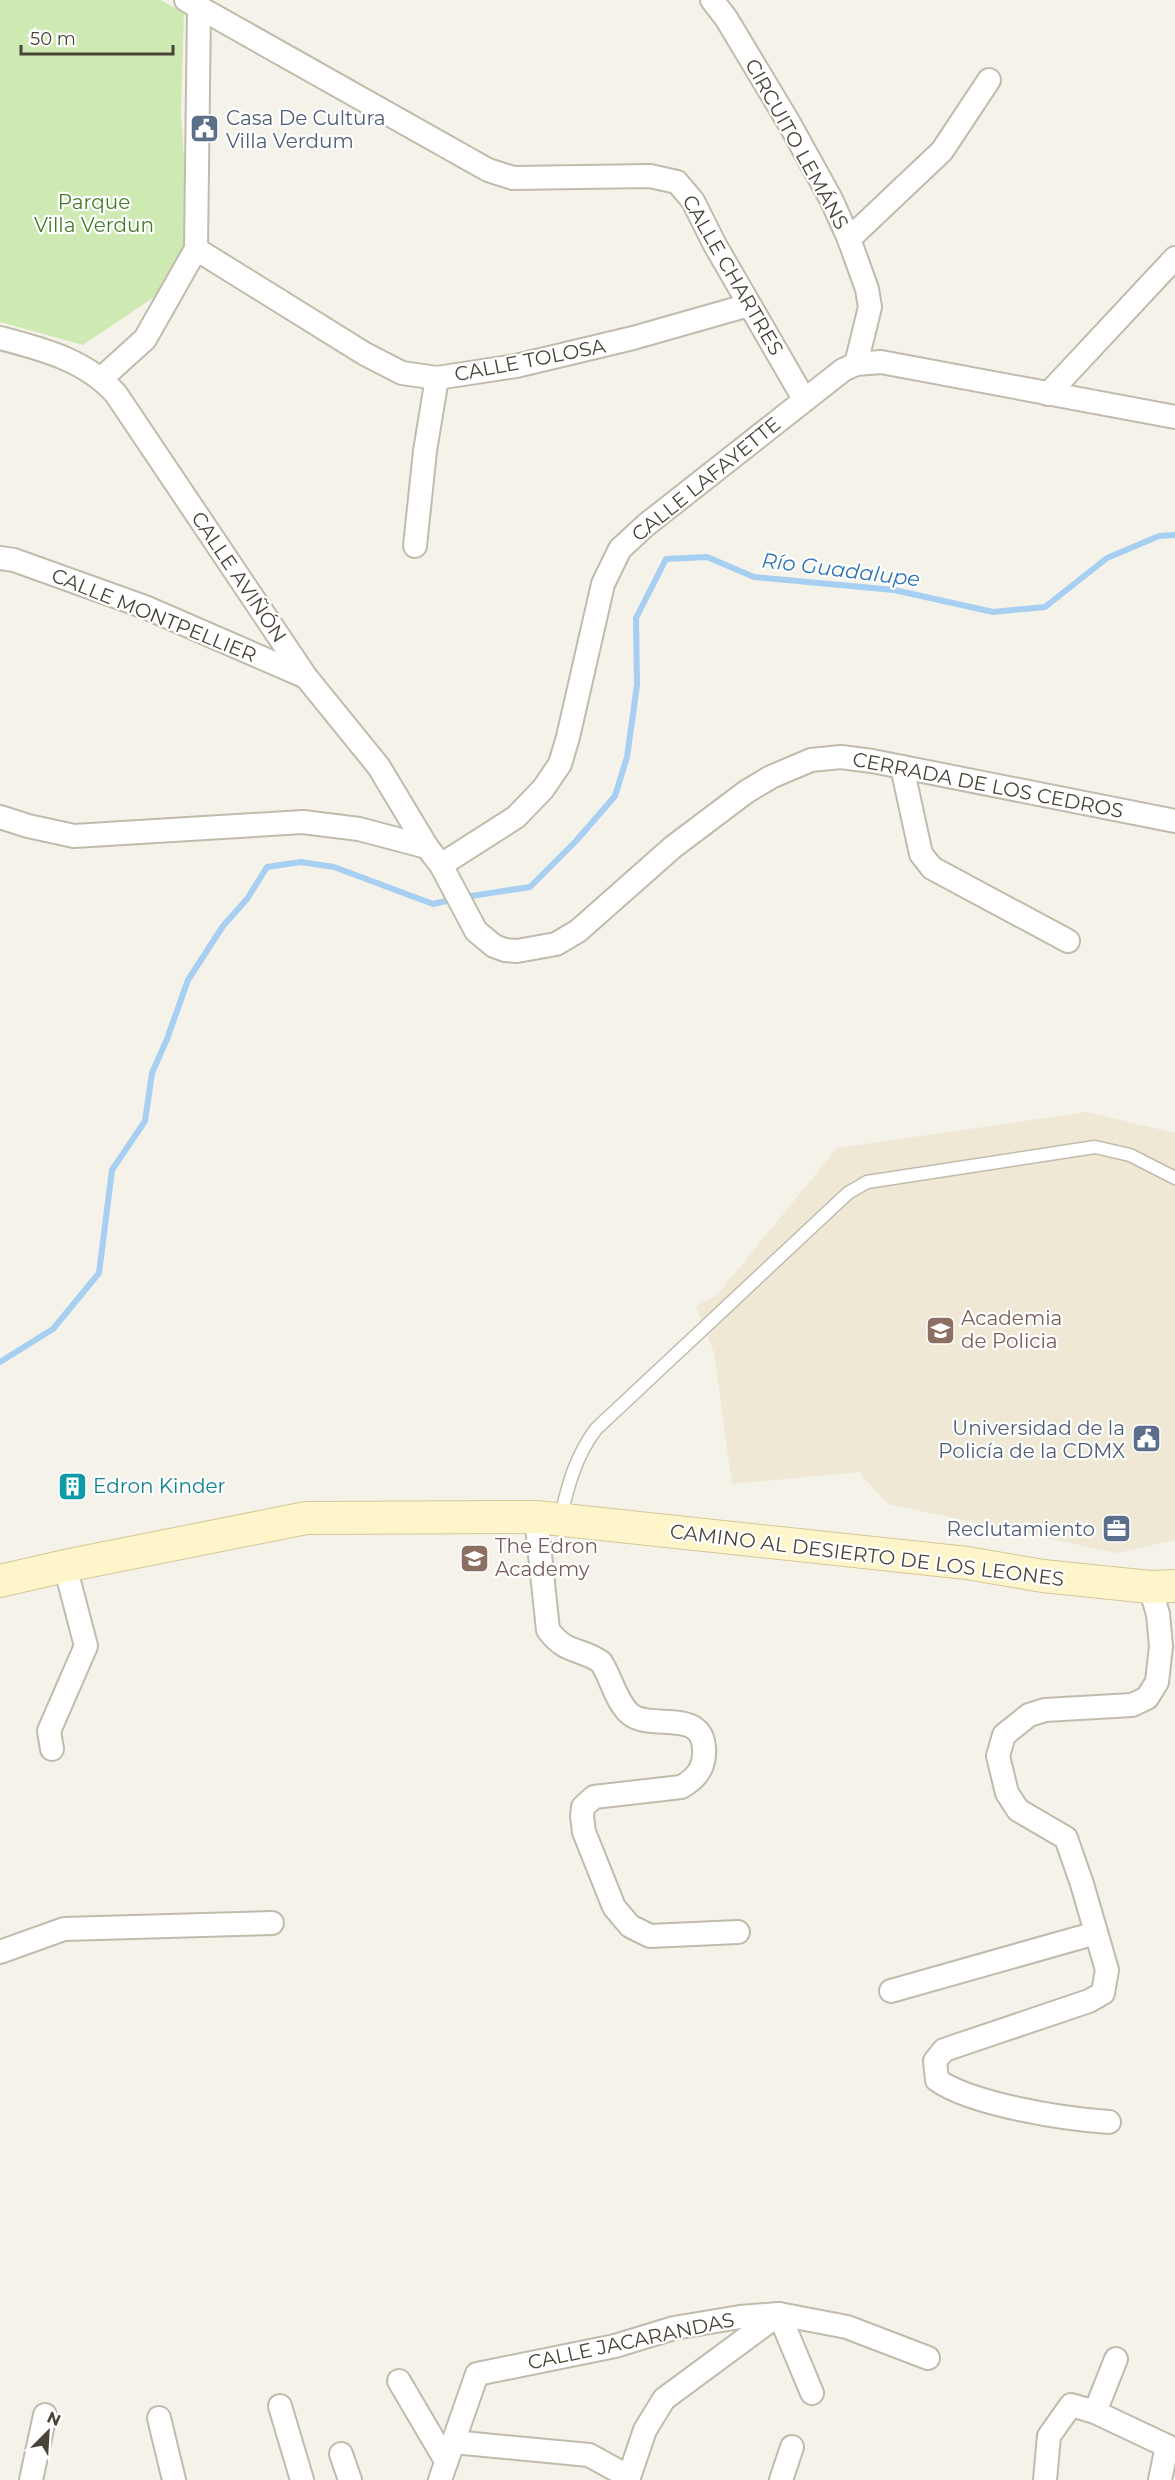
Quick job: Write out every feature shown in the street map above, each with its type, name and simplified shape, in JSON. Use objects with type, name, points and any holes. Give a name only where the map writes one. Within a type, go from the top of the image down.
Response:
[{"type":"main road","name":"CAMINO AL DESIERTO DE LOS LEONES","points":[[0,1581],[306,1518],[548,1518],[967,1563],[1043,1576],[1163,1586]]},
{"type":"street","name":"CIRCUITO LEMÁNS","points":[[712,0],[726,18],[789,123],[831,199],[849,239],[867,289],[870,307],[856,364]]},
{"type":"street","points":[[102,378],[145,339],[196,249],[193,4]]},
{"type":"street","name":"CALLE CHARTRES","points":[[193,4],[488,170],[513,178],[650,176],[677,182],[693,201],[749,305],[804,399]]},
{"type":"street","points":[[849,239],[942,151],[990,80]]},
{"type":"street","name":"CALLE TOLOSA","points":[[196,249],[365,354],[402,373],[437,378],[516,366],[622,341],[749,305]]},
{"type":"street","points":[[1048,394],[1175,258]]},
{"type":"street","name":"CALLE AVIÑÓN","points":[[0,338],[65,358],[102,378],[116,394],[306,677],[379,766],[437,861]]},
{"type":"street","name":"CALLE LAFAYETTE","points":[[437,861],[516,817],[543,789],[560,764],[603,584],[620,549],[645,525],[843,370],[856,364],[881,362],[1175,417]]},
{"type":"street","points":[[415,546],[425,451],[437,378]]},
{"type":"street","name":"CALLE MONTPELLIER","points":[[0,558],[14,560],[145,607],[306,677]]},
{"type":"street","name":"CERRADA DE LOS CEDROS","points":[[437,861],[476,931],[486,942],[505,950],[538,949],[556,944],[578,931],[674,848],[746,792],[771,777],[811,760],[841,757],[902,767],[1175,821]]},
{"type":"street","points":[[902,767],[921,854],[932,868],[1068,941]]},
{"type":"street","points":[[0,817],[74,836],[303,822],[359,829],[437,861]]},
{"type":"street","points":[[548,1518],[548,1630],[552,1636],[566,1648],[594,1657],[601,1662],[628,1713],[637,1719],[680,1722],[698,1732],[702,1737],[703,1762],[696,1776],[681,1787],[594,1797],[583,1807],[584,1832],[614,1907],[630,1926],[650,1936],[738,1932]]},
{"type":"street","points":[[52,1749],[48,1731],[86,1646],[65,1566]]},
{"type":"street","points":[[1109,2122],[1085,2121],[993,2103],[949,2088],[937,2080],[935,2061],[944,2050],[1089,2001],[1103,1993],[1107,1970],[1066,1838],[1018,1809],[1007,1793],[998,1756],[1004,1735],[1029,1715],[1045,1710],[1132,1705],[1147,1698],[1157,1682],[1161,1646],[1158,1614],[1163,1586]]},
{"type":"street","points":[[0,1952],[64,1929],[272,1923]]},
{"type":"street","points":[[891,1991],[1096,1933]]},
{"type":"street","points":[[399,2381],[447,2461],[590,2456],[629,2477],[645,2430],[664,2399],[779,2314],[812,2393]]},
{"type":"street","name":"CALLE JACARANDAS","points":[[447,2461],[477,2374],[615,2346],[674,2328],[740,2317],[779,2314],[847,2327],[928,2358]]},
{"type":"street","points":[[1095,2412],[1116,2359]]},
{"type":"street","points":[[1045,2480],[1049,2436],[1071,2405],[1095,2412],[1171,2452],[1160,2480]]},
{"type":"street","points":[[280,2406],[302,2480]]},
{"type":"street","points":[[31,2480],[45,2415]]},
{"type":"street","points":[[159,2418],[174,2480]]},
{"type":"street","points":[[781,2480],[792,2447]]},
{"type":"street","points":[[341,2454],[350,2480]]},
{"type":"lane","points":[[548,1518],[584,1446],[596,1429],[848,1193],[867,1182],[1095,1147],[1130,1155],[1175,1178]]},
{"type":"shaded area","name":"Academia de Policia","points":[[1087,1112],[1175,1133],[1175,1540],[1117,1553],[888,1504],[859,1472],[732,1484],[714,1353],[696,1306],[718,1294],[837,1148]]},
{"type":"green space","name":"Parque Villa Verdun","points":[[0,0],[161,0],[184,13],[181,112],[189,229],[175,283],[83,345],[0,322]]},
{"type":"waterway","name":"Río Guadalupe","points":[[465,897],[530,887],[576,841],[615,796],[627,757],[637,685],[636,618],[666,559],[707,557],[754,577],[894,590],[993,612],[1045,607],[1107,558],[1159,536],[1175,535]]},
{"type":"waterway","name":"Río Guadalupe","points":[[0,1362],[53,1329],[99,1273],[112,1170],[145,1121],[152,1073],[188,980],[223,926],[247,899],[267,867],[301,862],[334,867],[433,904],[455,899]]},
{"type":"place","name":"Casa De Cultura Villa Verdum","points":[[205,129]]},
{"type":"place","name":"Academia de Policia","points":[[940,1330]]},
{"type":"place","name":"Universidad de la Policía de la CDMX","points":[[1146,1439]]},
{"type":"place","name":"Edron Kinder","points":[[72,1486]]},
{"type":"place","name":"Reclutamiento","points":[[1116,1529]]},
{"type":"place","name":"The Edron Academy","points":[[474,1558]]}]
